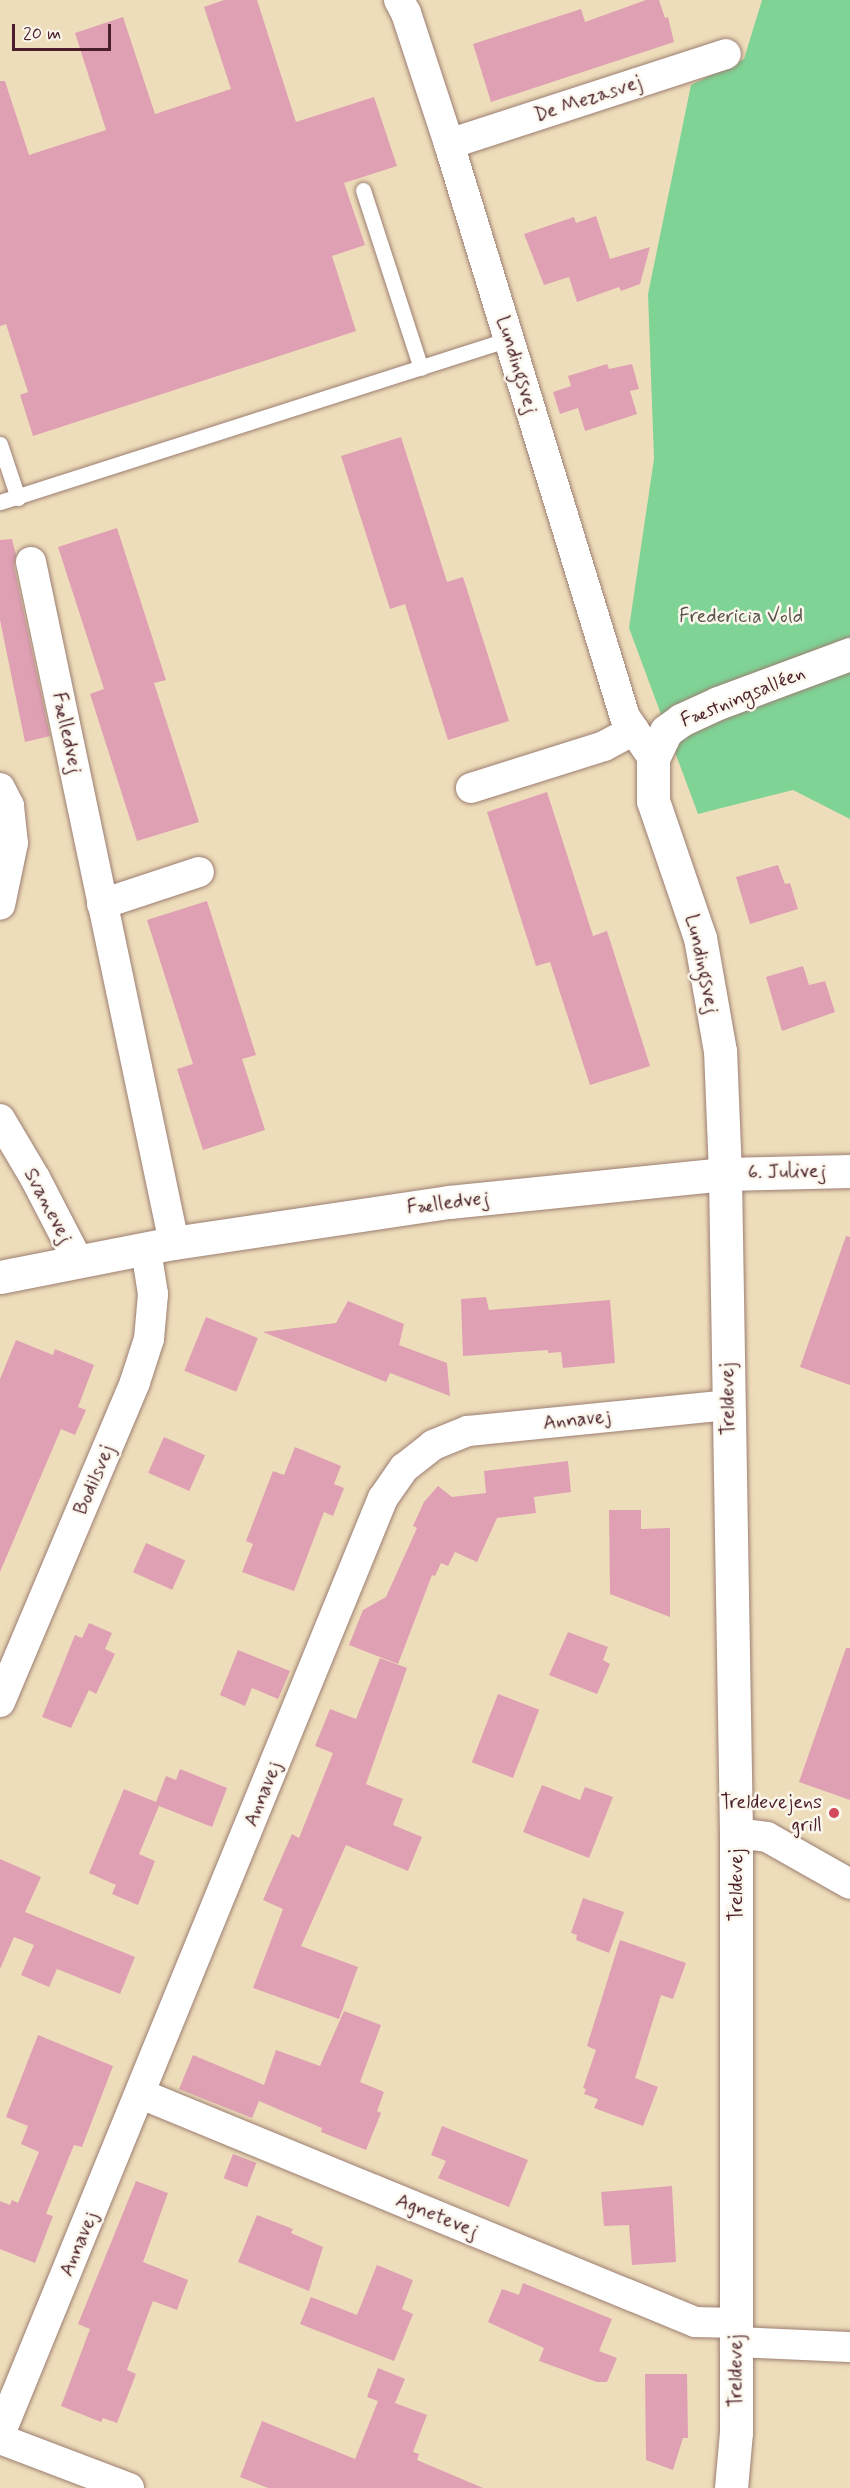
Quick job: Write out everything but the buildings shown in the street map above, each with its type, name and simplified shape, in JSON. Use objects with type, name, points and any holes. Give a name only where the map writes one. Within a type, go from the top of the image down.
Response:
[{"type":"street","name":"Lundingsvej","points":[[399,0],[406,13],[449,144],[625,717],[653,758],[653,801],[700,938],[720,1051],[724,1174]]},
{"type":"street","name":"De Mezasvej","points":[[449,144],[726,54]]},
{"type":"street","name":"Fælledvej","points":[[31,562],[102,904],[160,1246]]},
{"type":"street","name":"Fæstningsalléen","points":[[653,758],[666,731],[681,720],[718,703],[850,654]]},
{"type":"street","points":[[471,788],[604,746],[634,730]]},
{"type":"street","points":[[0,788],[9,806],[12,843],[0,904]]},
{"type":"street","points":[[102,904],[199,872]]},
{"type":"street","name":"Svanevej","points":[[0,1119],[35,1178],[78,1261]]},
{"type":"street","name":"6. Julivej","points":[[724,1174],[850,1171]]},
{"type":"street","name":"Fælledvej","points":[[0,1277],[160,1246],[449,1202],[724,1174]]},
{"type":"street","name":"Treldevej","points":[[724,1174],[736,1833],[736,2432],[731,2488]]},
{"type":"street","name":"Bodilsvej","points":[[0,1702],[135,1382],[149,1339],[160,1246]]},
{"type":"street","name":"Annavej","points":[[0,2434],[383,1498],[404,1468],[433,1445],[468,1431],[728,1405]]},
{"type":"street","points":[[736,1833],[767,1837],[850,1884]]},
{"type":"street","name":"Agnetevej","points":[[141,2094],[695,2322],[735,2332],[850,2347]]},
{"type":"street","points":[[0,2439],[129,2488]]},
{"type":"lane","points":[[363,190],[421,368]]},
{"type":"lane","points":[[0,502],[509,339]]},
{"type":"lane","points":[[0,444],[18,498]]},
{"type":"green space","name":"Fredericia Vold","points":[[762,0],[850,0],[850,819],[793,790],[698,814],[629,628],[654,459],[648,294],[691,85],[744,59]]},
{"type":"place","name":"Treldevejens grill","points":[[834,1813]]}]
